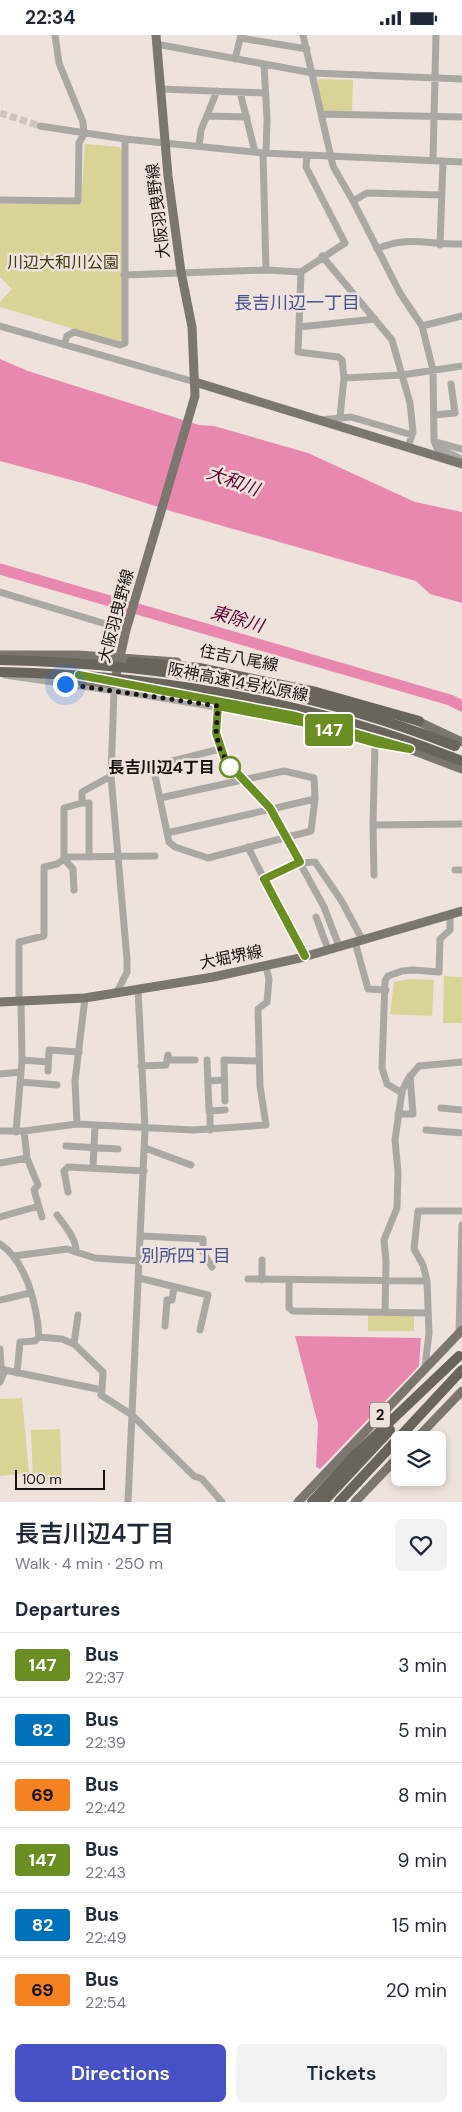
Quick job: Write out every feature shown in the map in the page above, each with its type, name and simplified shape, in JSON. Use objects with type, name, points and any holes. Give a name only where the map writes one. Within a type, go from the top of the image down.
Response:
[{"type":"highway","name":"阪神高速14号松原線","points":[[0,660],[80,663],[180,674],[290,694],[378,718],[462,749]]},
{"type":"highway","points":[[80,663],[160,663],[199,668],[282,684],[373,707],[419,721]]},
{"type":"highway","name":"阪神高速14号松原線","points":[[0,672],[79,675],[201,689],[290,706],[379,730],[462,761]]},
{"type":"highway","points":[[79,675],[261,708],[410,749]]},
{"type":"highway","points":[[312,1502],[356,1454],[460,1355]]},
{"type":"highway","points":[[322,1502],[460,1355]]},
{"type":"highway","points":[[339,1502],[462,1370]]},
{"type":"main road","name":"大阪羽曳野線","points":[[114,687],[119,657],[127,628],[195,396],[192,327],[181,273],[156,40]]},
{"type":"main road","points":[[195,382],[460,461]]},
{"type":"main road","name":"住吉八尾線","points":[[0,655],[119,657],[157,659],[204,665],[342,695],[419,721],[462,742]]},
{"type":"main road","points":[[0,672],[114,687],[149,686],[220,697],[305,715],[375,734],[462,769]]},
{"type":"main road","name":"大堀堺線","points":[[0,1002],[85,998],[266,966],[462,911]]},
{"type":"main road","name":"2","points":[[298,1502],[460,1331]]},
{"type":"main road","points":[[424,1431],[462,1391]]},
{"type":"main road","points":[[355,1502],[391,1464]]},
{"type":"street","points":[[0,200],[78,201],[79,143],[84,133],[83,122],[57,57],[55,35]]},
{"type":"street","points":[[303,35],[333,166],[400,293],[422,326],[433,370],[435,442],[437,448],[442,452],[460,461]]},
{"type":"street","points":[[433,160],[436,35]]},
{"type":"street","points":[[235,59],[240,36],[307,49]]},
{"type":"street","points":[[156,40],[235,59],[313,73],[462,79]]},
{"type":"street","points":[[264,64],[264,93],[267,119],[261,153],[266,270]]},
{"type":"street","points":[[160,89],[264,93]]},
{"type":"street","points":[[199,146],[201,130],[217,91]]},
{"type":"street","points":[[240,92],[247,117],[261,153]]},
{"type":"street","points":[[321,114],[462,117]]},
{"type":"street","points":[[207,116],[247,117]]},
{"type":"street","points":[[40,126],[125,139],[261,153],[462,162]]},
{"type":"street","points":[[64,345],[67,336],[74,332],[123,345],[125,139]]},
{"type":"street","points":[[124,275],[266,270],[301,272],[322,256],[345,243],[306,167],[307,155]]},
{"type":"street","points":[[440,245],[443,161]]},
{"type":"street","points":[[353,201],[367,193],[442,195]]},
{"type":"street","points":[[378,249],[392,242],[405,240],[440,245],[462,244]]},
{"type":"street","points":[[322,256],[392,340],[410,403],[412,435],[408,447]]},
{"type":"street","points":[[301,272],[298,352],[338,357],[342,360],[344,378],[340,417]]},
{"type":"street","points":[[422,326],[462,316]]},
{"type":"street","points":[[299,327],[375,319]]},
{"type":"street","points":[[0,326],[195,382]]},
{"type":"street","points":[[344,378],[402,375],[462,366]]},
{"type":"street","points":[[434,415],[455,413],[451,384]]},
{"type":"street","points":[[319,420],[351,417],[412,435]]},
{"type":"street","points":[[435,442],[462,449]]},
{"type":"street","points":[[0,592],[127,628]]},
{"type":"street","points":[[117,992],[127,972],[127,959],[116,856],[111,776],[114,687],[301,722],[371,739],[374,875]]},
{"type":"street","points":[[218,706],[216,733],[225,760],[270,808],[324,907],[340,946]]},
{"type":"street","points":[[160,798],[284,771],[307,776],[314,778],[315,799],[311,831],[208,858],[175,847],[170,842],[167,833],[153,766],[220,749]]},
{"type":"street","points":[[82,803],[82,792],[111,776]]},
{"type":"street","points":[[167,833],[315,799]]},
{"type":"street","points":[[74,890],[74,869],[64,858],[64,808],[89,803],[89,857]]},
{"type":"street","points":[[373,825],[462,824]]},
{"type":"street","points":[[248,847],[305,956]]},
{"type":"street","points":[[16,1132],[22,1061],[19,942],[44,936],[44,867],[57,864],[64,858],[155,856]]},
{"type":"street","points":[[264,879],[300,863],[315,861],[324,873],[359,941],[368,989],[386,990]]},
{"type":"street","points":[[402,1093],[387,1084],[382,1068],[388,976],[394,973],[413,970],[439,972],[440,939],[450,929],[450,915]]},
{"type":"street","points":[[316,917],[328,949]]},
{"type":"street","points":[[0,1131],[16,1132],[77,1124],[210,1130],[266,1125],[260,1086],[258,1009],[267,1002],[269,979],[266,966]]},
{"type":"street","points":[[128,1502],[145,1128],[138,989]]},
{"type":"street","points":[[77,1124],[76,1081],[85,998]]},
{"type":"street","points":[[48,1071],[49,1050],[79,1052]]},
{"type":"street","points":[[142,1065],[166,1065],[168,1057],[195,1060]]},
{"type":"street","points":[[206,1060],[210,1130]]},
{"type":"street","points":[[225,1101],[224,1060],[259,1061]]},
{"type":"street","points":[[22,1061],[48,1062]]},
{"type":"street","points":[[385,1312],[384,1240],[396,1208],[398,1172],[395,1140],[402,1093],[410,1076],[419,1066],[462,1062]]},
{"type":"street","points":[[0,1073],[21,1072]]},
{"type":"street","points":[[398,1114],[413,1114],[410,1076]]},
{"type":"street","points":[[208,1081],[224,1080]]},
{"type":"street","points":[[21,1082],[57,1085]]},
{"type":"street","points":[[441,1108],[462,1110]]},
{"type":"street","points":[[210,1111],[225,1110]]},
{"type":"street","points":[[92,1168],[95,1125]]},
{"type":"street","points":[[426,1130],[462,1133]]},
{"type":"street","points":[[24,1131],[26,1157],[38,1185],[34,1190],[42,1217]]},
{"type":"street","points":[[66,1146],[118,1149]]},
{"type":"street","points":[[144,1147],[191,1165]]},
{"type":"street","points":[[0,1163],[26,1157]]},
{"type":"street","points":[[68,1192],[64,1171],[68,1167],[144,1171]]},
{"type":"street","points":[[0,1217],[39,1206]]},
{"type":"street","points":[[425,1367],[428,1281],[423,1265],[414,1249],[418,1211],[462,1211]]},
{"type":"street","points":[[57,1215],[67,1228],[76,1247],[76,1252]]},
{"type":"street","points":[[460,1331],[462,1225]]},
{"type":"street","points":[[141,1237],[203,1239],[203,1251],[212,1267]]},
{"type":"street","points":[[0,1243],[14,1255],[30,1293],[38,1321],[39,1337]]},
{"type":"street","points":[[14,1255],[50,1249],[67,1249],[95,1258],[140,1261]]},
{"type":"street","points":[[262,1260],[262,1280]]},
{"type":"street","points":[[139,1279],[208,1295],[200,1330]]},
{"type":"street","points":[[248,1279],[428,1281]]},
{"type":"street","points":[[289,1280],[289,1308],[293,1311],[428,1313]]},
{"type":"street","points":[[165,1326],[167,1301],[172,1301],[174,1287]]},
{"type":"street","points":[[0,1300],[30,1293]]},
{"type":"street","points":[[74,1344],[78,1315]]},
{"type":"street","points":[[17,1373],[20,1342],[35,1341],[39,1337],[62,1339],[74,1344],[103,1372],[102,1395],[132,1415],[194,1476],[202,1479],[222,1502]]},
{"type":"street","points":[[0,1349],[1,1368],[5,1370],[102,1390]]},
{"type":"street","points":[[0,1382],[5,1370]]},
{"type":"green space","points":[[319,79],[353,80],[352,111],[325,111],[322,109],[317,81]]},
{"type":"green space","name":"川辺大和川公園","points":[[85,144],[119,147],[122,150],[122,339],[118,342],[0,307],[0,302],[12,289],[0,277],[0,204],[81,204]]},
{"type":"green space","points":[[444,976],[462,977],[462,1023],[443,1023]]},
{"type":"green space","points":[[410,979],[434,980],[432,1016],[390,1014],[394,982]]},
{"type":"green space","points":[[368,1314],[414,1315],[414,1331],[368,1331]]},
{"type":"green space","points":[[22,1398],[29,1473],[0,1476],[0,1399]]},
{"type":"green space","points":[[60,1429],[62,1481],[33,1482],[31,1430]]},
{"type":"water","name":"大和川","points":[[0,359],[28,371],[199,425],[214,426],[308,453],[415,502],[462,512],[462,603],[430,594],[416,581],[174,512],[86,484],[0,461]]},
{"type":"water","points":[[295,1336],[421,1338],[419,1366],[320,1469],[316,1467],[318,1424]]},
{"type":"waterway","name":"東除川","points":[[0,569],[450,700],[462,706]]},
{"type":"tunnel","points":[[0,113],[40,126]]},
{"type":"bus line","name":"147","points":[[79,675],[158,691],[252,706],[337,726],[410,749],[375,743],[301,722],[218,706],[216,733],[225,760],[270,808],[300,862],[264,879],[305,956]]},
{"type":"place","name":"長吉川辺4丁目","points":[[230,767]]},
{"type":"district","name":"長吉川辺一丁目","points":[[297,303]]},
{"type":"district","name":"別所四丁目","points":[[186,1256]]},
{"type":"route","points":[[65,684],[218,706],[216,733],[220,749],[230,767]]}]
